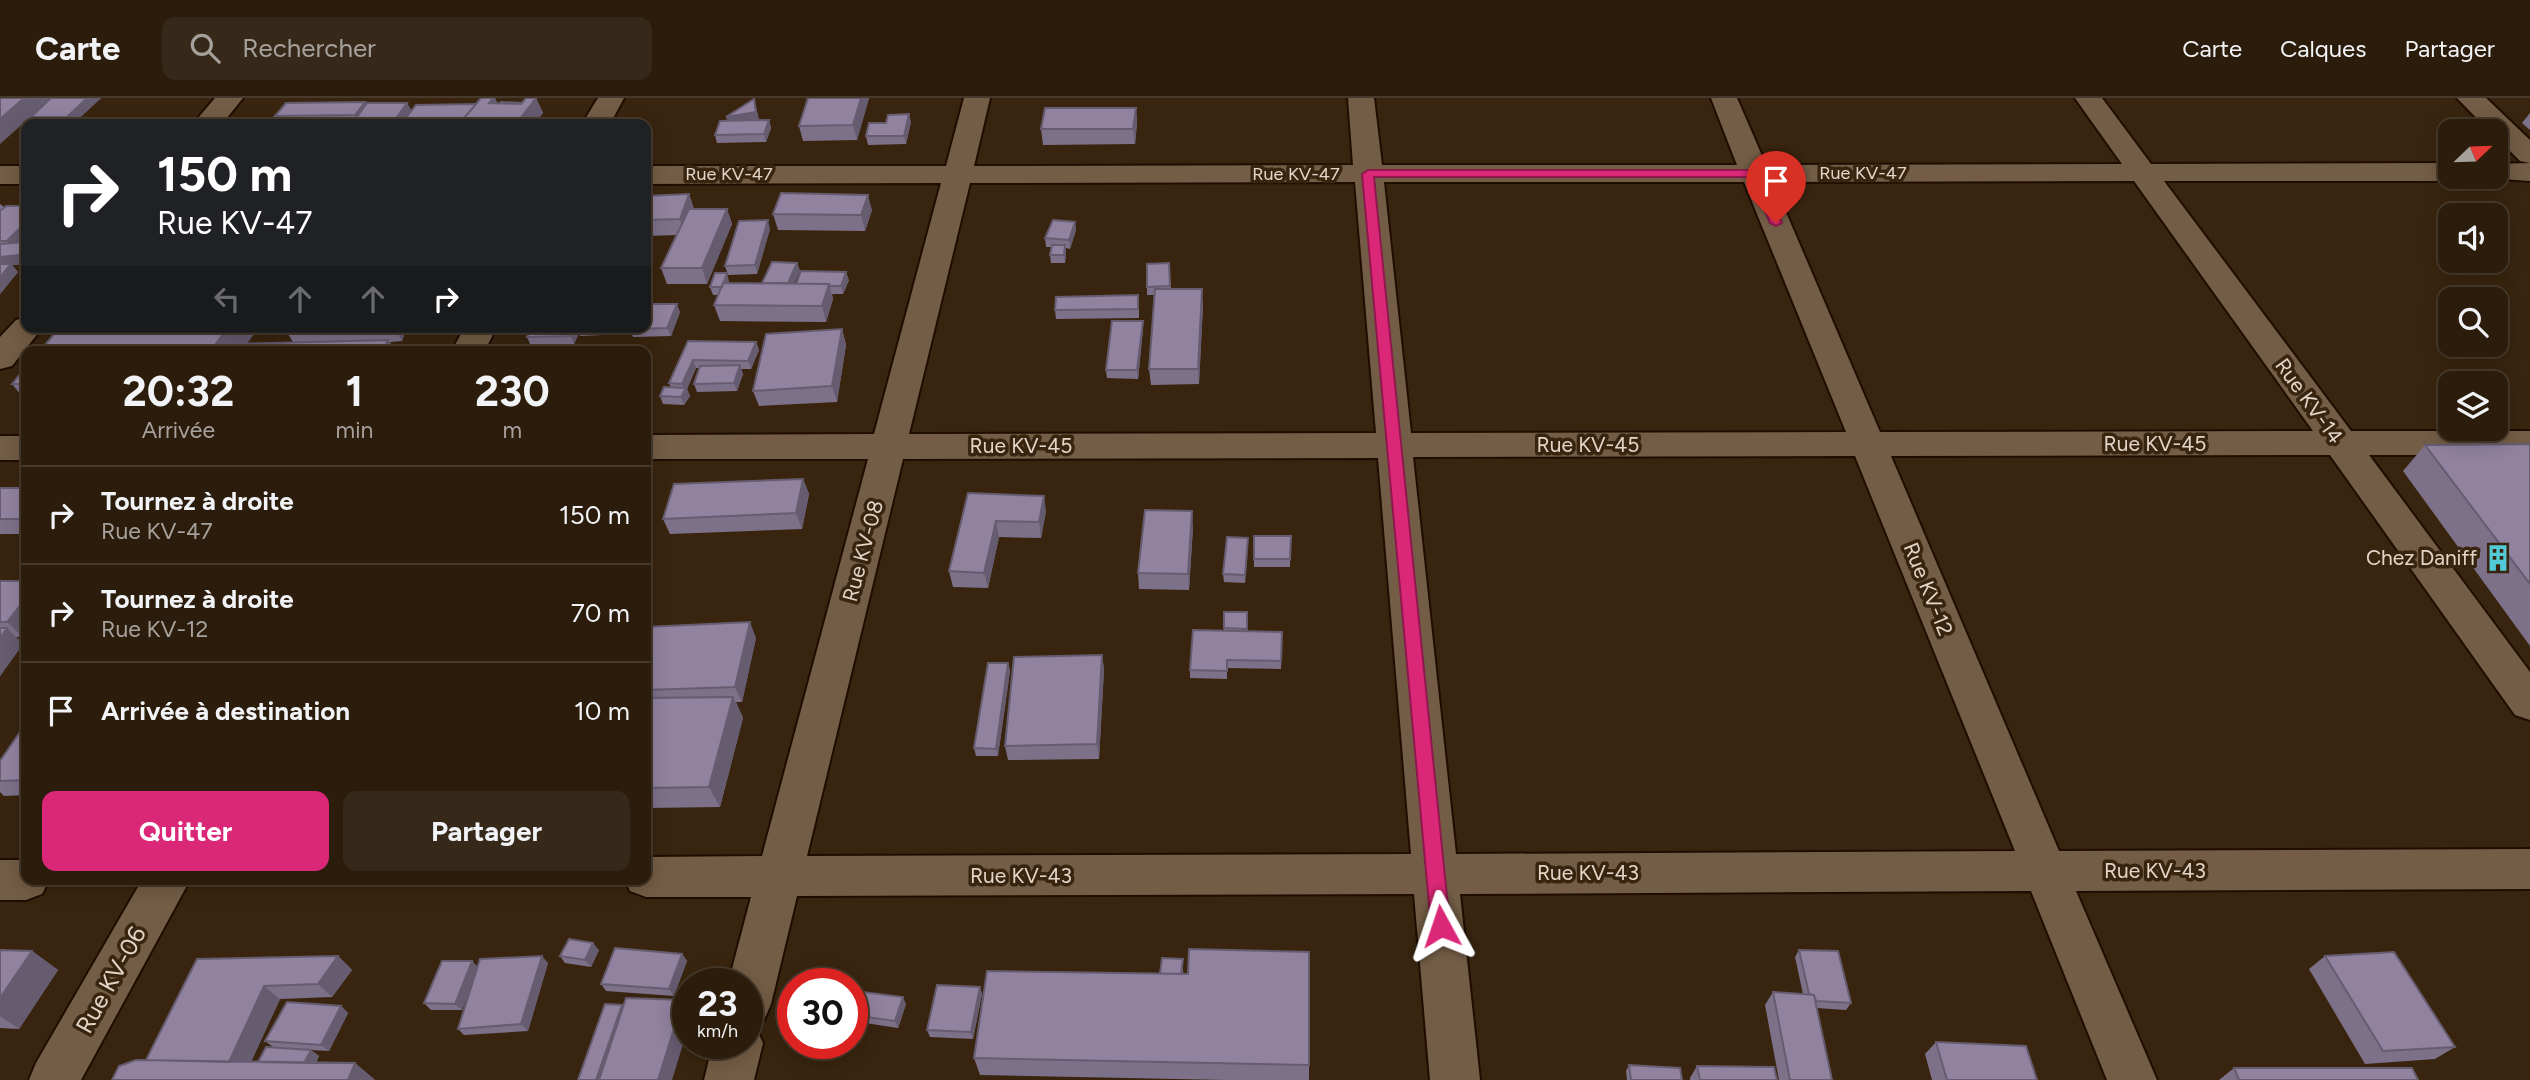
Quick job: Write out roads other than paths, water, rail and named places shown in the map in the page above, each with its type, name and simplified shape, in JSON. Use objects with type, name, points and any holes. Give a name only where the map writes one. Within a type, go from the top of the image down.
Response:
[{"type":"street","points":[[211,119],[230,98]]},
{"type":"street","points":[[599,119],[611,98]]},
{"type":"street","name":"Rue KV-08","points":[[756,968],[891,446],[977,98]]},
{"type":"street","points":[[1361,98],[1455,1080]]},
{"type":"street","name":"Rue KV-12","points":[[1724,98],[2132,1080]]},
{"type":"street","name":"Rue KV-14","points":[[2088,98],[2530,704]]},
{"type":"street","points":[[2470,98],[2530,155]]},
{"type":"street","name":"Rue KV-47","points":[[651,174],[2438,172]]},
{"type":"street","points":[[2508,172],[2530,172]]},
{"type":"street","points":[[0,175],[21,175]]},
{"type":"street","points":[[0,358],[22,333]]},
{"type":"street","name":"Rue KV-45","points":[[651,447],[2530,443]]},
{"type":"street","points":[[0,448],[21,448]]},
{"type":"street","name":"Rue KV-43","points":[[651,877],[2530,869]]},
{"type":"street","points":[[0,880],[21,880]]},
{"type":"street","name":"Rue KV-06","points":[[54,1080],[164,885]]},
{"type":"street","points":[[729,1080],[734,1059]]},
{"type":"place","name":"Chez Daniff","points":[[2498,558]]}]
